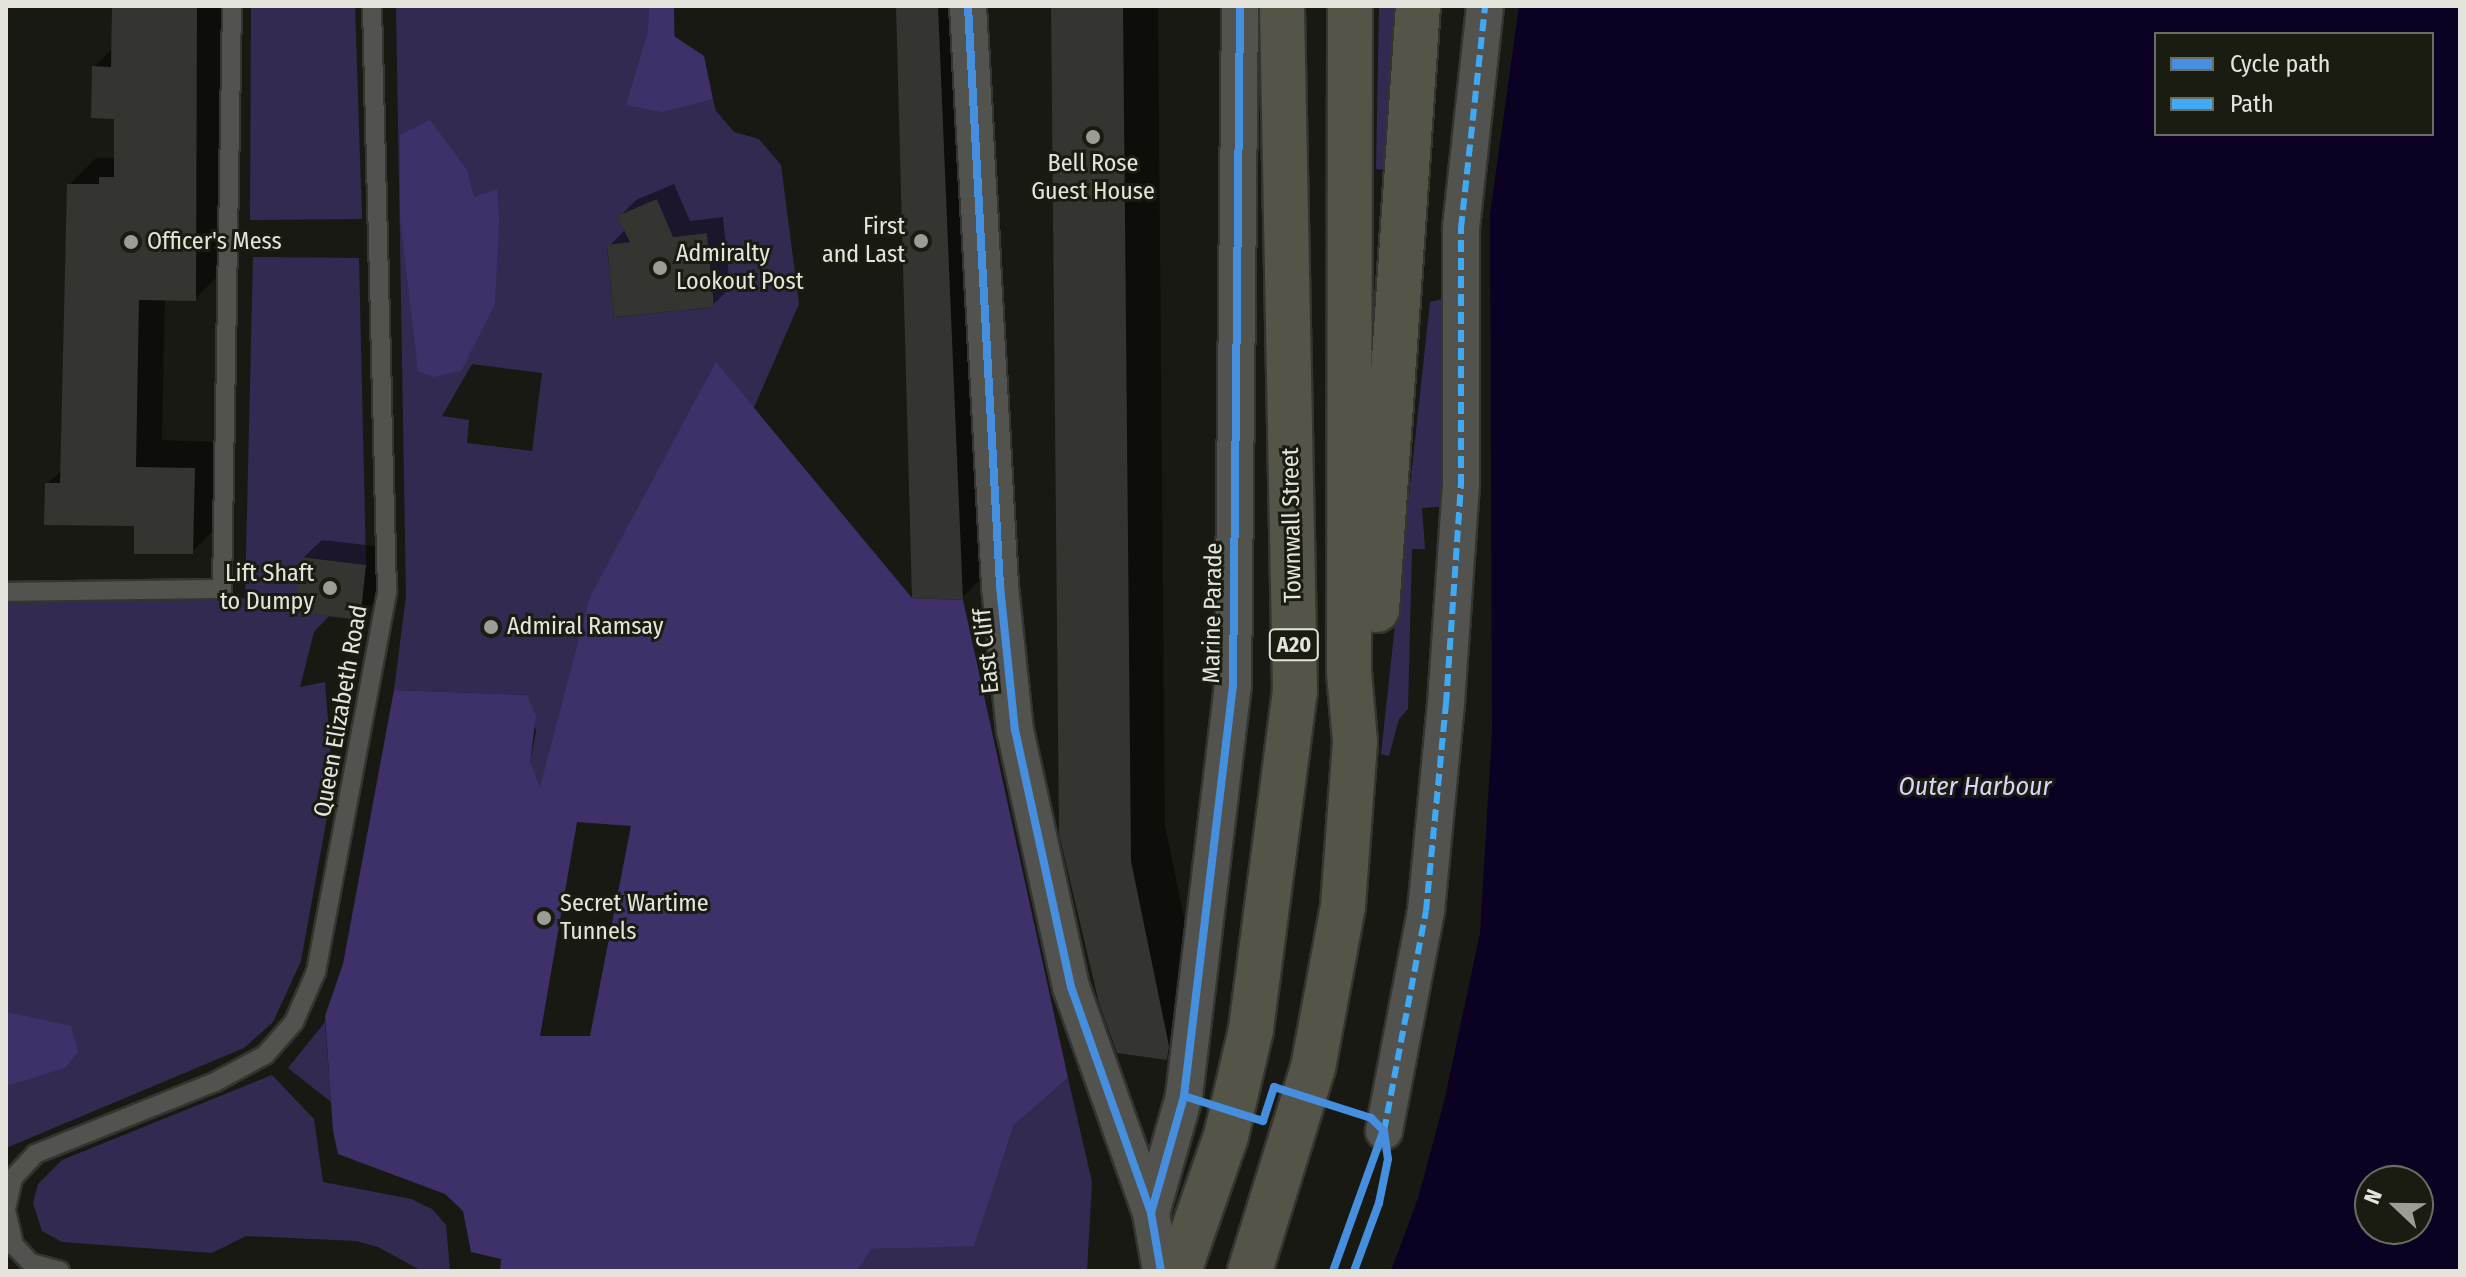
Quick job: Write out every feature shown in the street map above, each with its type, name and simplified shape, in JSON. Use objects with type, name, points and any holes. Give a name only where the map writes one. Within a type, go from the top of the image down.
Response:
[{"type":"highway","name":"A20","points":[[1250,1271],[1276,1201],[1324,1021],[1343,906],[1355,741],[1349,672],[1350,6]]},
{"type":"highway","points":[[1355,741],[1372,680],[1418,6]]},
{"type":"highway","name":"Townwall Street","points":[[1179,1271],[1226,1136],[1251,1029],[1295,691],[1282,10]]},
{"type":"street","name":"East Cliff","points":[[968,6],[1000,586],[1015,730],[1071,987],[1151,1213],[1161,1271]]},
{"type":"street","points":[[1384,1131],[1426,911],[1445,720],[1461,486],[1461,228],[1485,6]]},
{"type":"street","name":"Marine Parade","points":[[1151,1213],[1184,1096],[1233,685],[1240,15],[1282,10]]},
{"type":"lane","points":[[6,592],[222,589],[232,6]]},
{"type":"lane","name":"Queen Elizabeth Road","points":[[10,1245],[6,1209],[13,1178],[35,1154],[215,1082],[265,1055],[294,1022],[316,972],[387,591],[372,6]]},
{"type":"lane","points":[[10,1245],[31,1263],[60,1271]]},
{"type":"shaded area","points":[[251,6],[355,6],[362,219],[250,220]]},
{"type":"shaded area","points":[[396,6],[674,6],[676,106],[713,99],[716,111],[734,132],[759,139],[781,165],[799,304],[579,810],[575,833],[560,834],[534,776],[530,762],[536,731],[527,695],[394,690],[406,596]],"holes":[[[657,199],[673,237],[707,233],[714,307],[614,317],[607,246],[630,242],[618,216]],[[472,364],[542,373],[532,451],[467,443],[469,420],[442,416]]]},
{"type":"shaded area","points":[[649,6],[674,6],[674,36],[704,56],[713,99],[662,112],[626,105],[648,32]]},
{"type":"shaded area","points":[[1379,6],[1403,6],[1387,170],[1376,169]]},
{"type":"shaded area","points":[[430,120],[467,170],[474,197],[497,189],[499,222],[495,304],[461,371],[433,377],[418,371],[400,217],[400,135]]},
{"type":"shaded area","points":[[253,257],[359,258],[366,565],[302,557],[294,612],[329,616],[314,632],[300,687],[325,682],[333,784],[301,961],[273,1022],[244,1048],[6,1148],[6,1082],[65,1068],[6,1015],[6,598],[245,598]]},
{"type":"shaded area","points":[[1446,298],[1450,506],[1422,508],[1425,549],[1412,549],[1408,709],[1399,719],[1389,756],[1381,754],[1430,302]]},
{"type":"shaded area","points":[[716,362],[912,598],[963,600],[1068,1078],[1014,1125],[974,1246],[871,1249],[857,1271],[500,1271],[501,1259],[471,1252],[463,1211],[445,1194],[338,1154],[333,1131],[325,1016],[343,964],[394,690],[527,695],[536,716],[530,762],[540,787],[590,597]],"holes":[[[577,822],[631,826],[590,1036],[540,1036]]]},
{"type":"shaded area","points":[[6,1012],[71,1026],[78,1052],[65,1068],[6,1086]]},
{"type":"shaded area","points":[[325,1022],[331,1102],[288,1068]]},
{"type":"shaded area","points":[[272,1075],[314,1119],[323,1182],[411,1199],[432,1209],[446,1225],[450,1271],[422,1271],[378,1247],[356,1241],[246,1236],[212,1253],[62,1242],[42,1231],[33,1203],[38,1184],[62,1160]]},
{"type":"shaded area","points":[[1068,1078],[1092,1182],[1087,1271],[857,1271],[870,1249],[974,1245],[1014,1125]]},
{"type":"water","name":"Outer Harbour","points":[[1519,6],[2460,6],[2460,1271],[1391,1271],[1418,1198],[1444,1102],[1480,933],[1492,732],[1490,214]]},
{"type":"building","name":"Officer's Mess","points":[[112,6],[197,6],[196,301],[139,300],[136,467],[195,468],[193,554],[134,554],[134,526],[44,525],[45,483],[60,483],[67,184],[99,184],[99,177],[114,177],[114,119],[91,118],[92,66],[111,67]]},
{"type":"building","points":[[896,6],[938,6],[963,600],[912,598]]},
{"type":"building","points":[[1051,6],[1123,6],[1131,861],[1169,1046],[1167,1060],[1117,1053],[1099,1003],[1059,834]]},
{"type":"building","name":"Admiralty Lookout Post","points":[[657,199],[673,237],[707,233],[714,307],[614,317],[607,245],[630,242],[617,216]]},
{"type":"building","name":"Lift Shaft to Dumpy","points":[[301,557],[366,565],[360,620],[294,612]]},
{"type":"marked path","points":[[1384,1131],[1426,911],[1446,704],[1461,486],[1461,228],[1485,6]]},
{"type":"cycle path","points":[[968,6],[1000,586],[1015,730],[1071,987],[1151,1213],[1161,1271]]},
{"type":"cycle path","points":[[1151,1213],[1184,1096],[1233,685],[1240,6]]},
{"type":"cycle path","points":[[1184,1096],[1263,1121],[1274,1087],[1371,1118],[1384,1131],[1388,1159],[1379,1203],[1354,1271]]},
{"type":"cycle path","points":[[1333,1271],[1383,1132]]},
{"type":"place","name":"Bell Rose Guest House","points":[[1093,137]]},
{"type":"place","name":"First and Last","points":[[921,241]]},
{"type":"place","name":"Officer's Mess","points":[[131,242]]},
{"type":"place","name":"Admiralty Lookout Post","points":[[660,268]]},
{"type":"place","name":"Lift Shaft to Dumpy","points":[[330,588]]},
{"type":"place","name":"Admiral Ramsay","points":[[491,627]]},
{"type":"place","name":"Secret Wartime Tunnels","points":[[544,918]]}]
